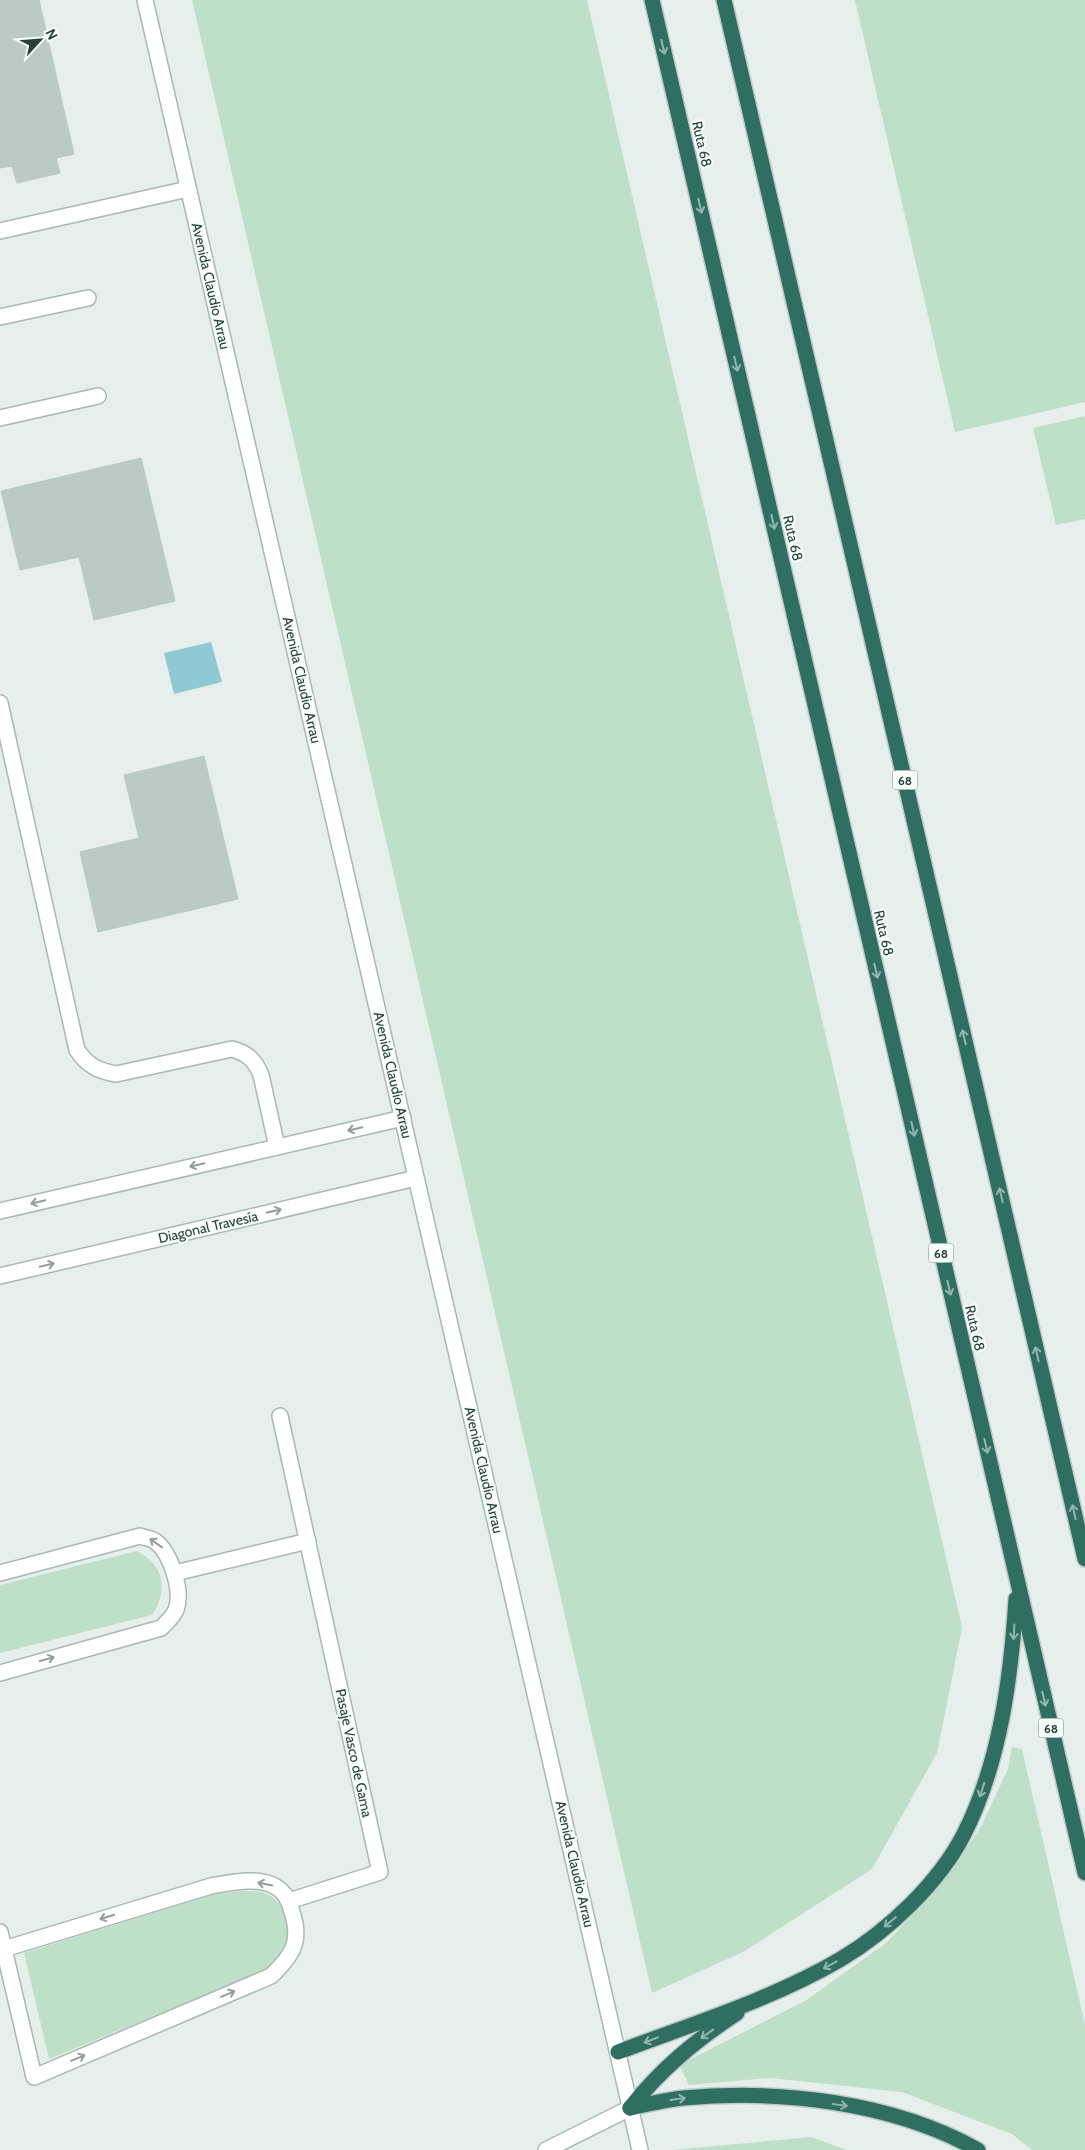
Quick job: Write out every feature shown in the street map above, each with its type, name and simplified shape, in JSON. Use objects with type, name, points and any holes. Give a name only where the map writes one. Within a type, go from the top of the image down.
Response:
[{"type":"highway","name":"Ruta 68","points":[[652,0],[1085,1873]]},
{"type":"highway","name":"68","points":[[724,0],[1085,1560]]},
{"type":"highway","points":[[618,2052],[762,1997],[810,1976],[842,1958],[878,1933],[903,1912],[930,1882],[964,1834],[980,1796],[994,1749],[1005,1702],[1013,1643],[1017,1583]]},
{"type":"highway","points":[[630,2108],[649,2085],[689,2046],[762,1997]]},
{"type":"highway","points":[[630,2108],[681,2098],[770,2096],[878,2111],[934,2129],[978,2150]]},
{"type":"street","name":"Avenida Claudio Arrau","points":[[145,0],[640,2150]]},
{"type":"street","points":[[0,231],[188,189]]},
{"type":"street","points":[[0,317],[88,298]]},
{"type":"street","points":[[0,418],[98,396]]},
{"type":"street","points":[[0,704],[77,1050],[91,1067],[103,1072],[116,1074],[232,1049],[241,1051],[257,1065],[261,1075],[277,1147]]},
{"type":"street","points":[[0,1211],[403,1118]]},
{"type":"street","name":"Diagonal Travesía","points":[[0,1276],[416,1178]]},
{"type":"street","name":"Pasaje Vasco de Gama","points":[[280,1416],[380,1872],[289,1901]]},
{"type":"street","points":[[0,1573],[140,1536],[153,1539],[163,1548],[174,1573],[177,1588],[176,1608],[171,1619],[161,1628],[0,1672]]},
{"type":"street","points":[[174,1573],[308,1541]]},
{"type":"street","points":[[0,1932],[34,2077],[271,1976],[287,1960],[296,1942],[296,1925],[289,1901],[277,1887],[264,1883],[238,1882],[211,1886],[4,1949]]},
{"type":"street","points":[[546,2150],[630,2108]]},
{"type":"green space","points":[[192,0],[587,0],[962,1627],[937,1753],[872,1869],[743,1952],[652,1993]]},
{"type":"green space","points":[[855,0],[1085,0],[1085,402],[955,432]]},
{"type":"green space","points":[[1085,416],[1085,519],[1056,525],[1033,428]]},
{"type":"green space","points":[[137,1551],[153,1563],[161,1579],[161,1596],[152,1615],[0,1653],[0,1585]]},
{"type":"green space","points":[[1012,1747],[1022,1749],[1085,2025],[1085,2150],[1032,2150],[1012,2134],[902,2092],[770,2078],[689,2085],[679,2065],[805,2001],[886,1943],[950,1873],[982,1825],[1008,1769]]},
{"type":"green space","points":[[240,1891],[267,1894],[274,1898],[287,1917],[290,1933],[288,1945],[269,1969],[49,2059],[24,1953],[211,1895]]},
{"type":"green space","points":[[811,2137],[847,2150],[672,2150]]},
{"type":"water","points":[[211,642],[222,682],[174,694],[164,653]]},
{"type":"building","points":[[0,0],[39,0],[74,154],[56,158],[60,173],[17,183],[12,166],[0,168]]},
{"type":"building","points":[[141,458],[175,601],[94,620],[79,557],[20,570],[1,491]]},
{"type":"building","points":[[204,756],[238,899],[98,932],[80,852],[139,838],[124,775]]}]
